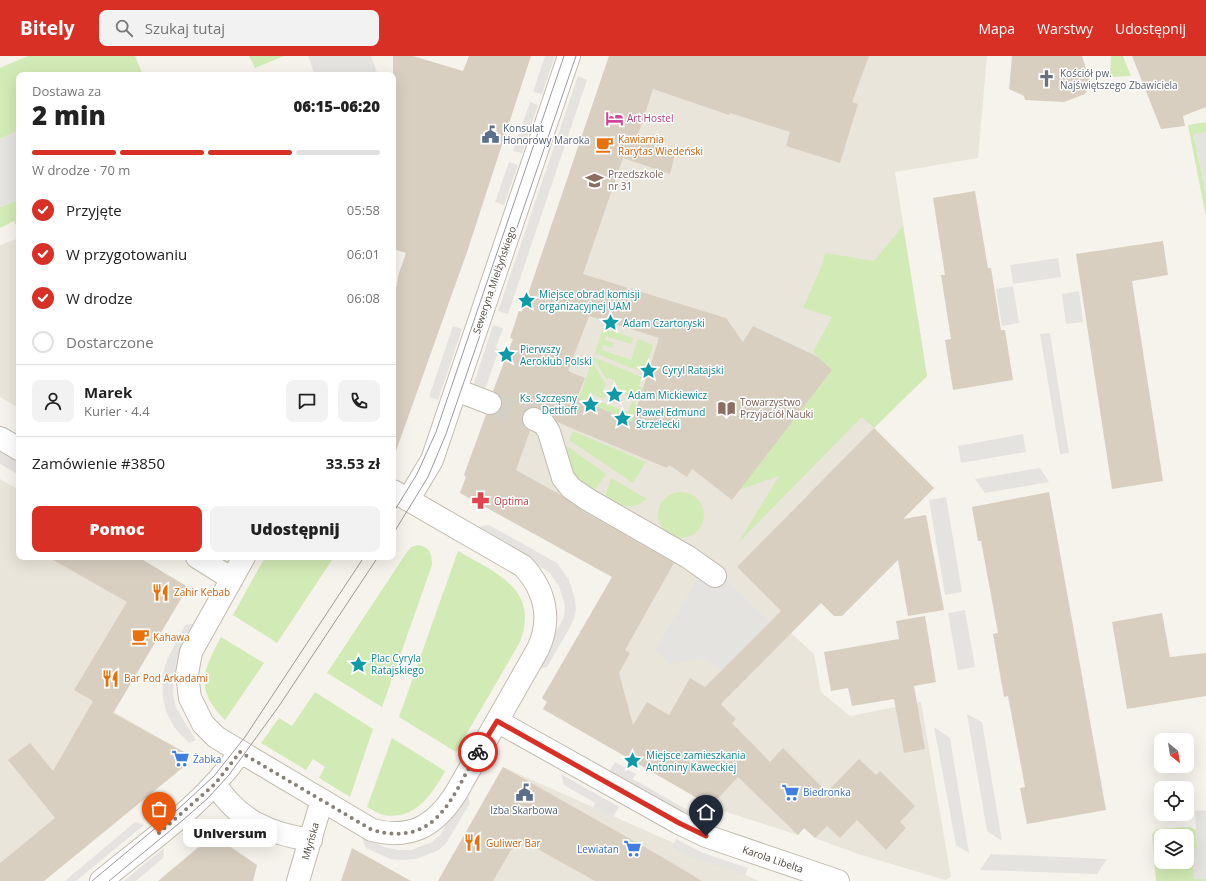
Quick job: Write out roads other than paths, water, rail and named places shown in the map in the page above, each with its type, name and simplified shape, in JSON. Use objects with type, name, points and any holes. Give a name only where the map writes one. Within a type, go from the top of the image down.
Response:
[{"type":"street","name":"Seweryna Mielżyńskiego","points":[[401,496],[428,470],[570,56]]},
{"type":"street","points":[[456,390],[490,403]]},
{"type":"street","points":[[534,419],[544,424],[550,432],[563,478],[571,488],[587,499],[688,557],[715,576]]},
{"type":"street","points":[[0,438],[16,447]]},
{"type":"street","points":[[242,560],[192,652],[188,666],[187,682],[193,707],[203,724],[216,737],[372,830],[391,834],[416,830],[433,820],[446,808],[542,641],[546,610],[539,588],[529,573],[514,560],[401,496]]},
{"type":"street","points":[[202,560],[232,579]]},
{"type":"street","name":"Karola Libelta","points":[[497,721],[679,823],[706,836],[836,881]]},
{"type":"street","points":[[101,881],[215,784],[240,752]]},
{"type":"street","points":[[215,784],[224,799],[236,810],[260,825],[284,836],[311,840]]},
{"type":"street","name":"Młyńska","points":[[298,881],[322,800]]},
{"type":"tunnel","points":[[490,403],[534,419]]},
{"type":"tram line","points":[[396,508],[417,474],[436,432],[564,56]]},
{"type":"tram line","points":[[396,529],[428,477],[446,434],[576,56]]},
{"type":"tram line","points":[[92,881],[176,811],[214,776],[245,737],[362,560]]},
{"type":"tram line","points":[[109,881],[207,799],[229,775],[279,706],[376,560]]},
{"type":"place","name":"Kościół pw. Najświętszego Zbawiciela","points":[[1047,79]]},
{"type":"place","name":"Art Hostel","points":[[614,118]]},
{"type":"place","name":"Konsulat Honorowy Maroka","points":[[490,134]]},
{"type":"place","name":"Kawiarnia Rarytas Wiedeński","points":[[605,145]]},
{"type":"place","name":"Przedszkole nr 31","points":[[595,180]]},
{"type":"place","name":"Miejsce obrad komisji organizacyjnej UAM","points":[[526,300]]},
{"type":"place","name":"Adam Czartoryski","points":[[610,323]]},
{"type":"place","name":"Pierwszy Aeroklub Polski","points":[[507,355]]},
{"type":"place","name":"Cyryl Ratajski","points":[[649,370]]},
{"type":"place","name":"Adam Mickiewicz","points":[[615,395]]},
{"type":"place","name":"Ks. Szczęsny Dettloff","points":[[590,404]]},
{"type":"place","name":"Towarzystwo Przyjaciół Nauki","points":[[727,408]]},
{"type":"place","name":"Paweł Edmund Strzelecki","points":[[623,418]]},
{"type":"place","name":"Optima","points":[[481,501]]},
{"type":"place","name":"Zahir Kebab","points":[[161,592]]},
{"type":"place","name":"Kahawa","points":[[140,637]]},
{"type":"place","name":"Plac Cyryla Ratajskiego","points":[[358,664]]},
{"type":"place","name":"Bar Pod Arkadami","points":[[111,678]]},
{"type":"place","name":"Żabka","points":[[180,759]]},
{"type":"place","name":"Miejsce zamieszkania Antoniny Kaweckiej","points":[[633,761]]},
{"type":"place","name":"Biedronka","points":[[790,792]]},
{"type":"place","name":"Izba Skarbowa","points":[[524,793]]},
{"type":"place","name":"Universum","points":[[159,833]]},
{"type":"place","name":"Guliwer Bar","points":[[473,843]]},
{"type":"place","name":"Lewiatan","points":[[632,849]]}]
